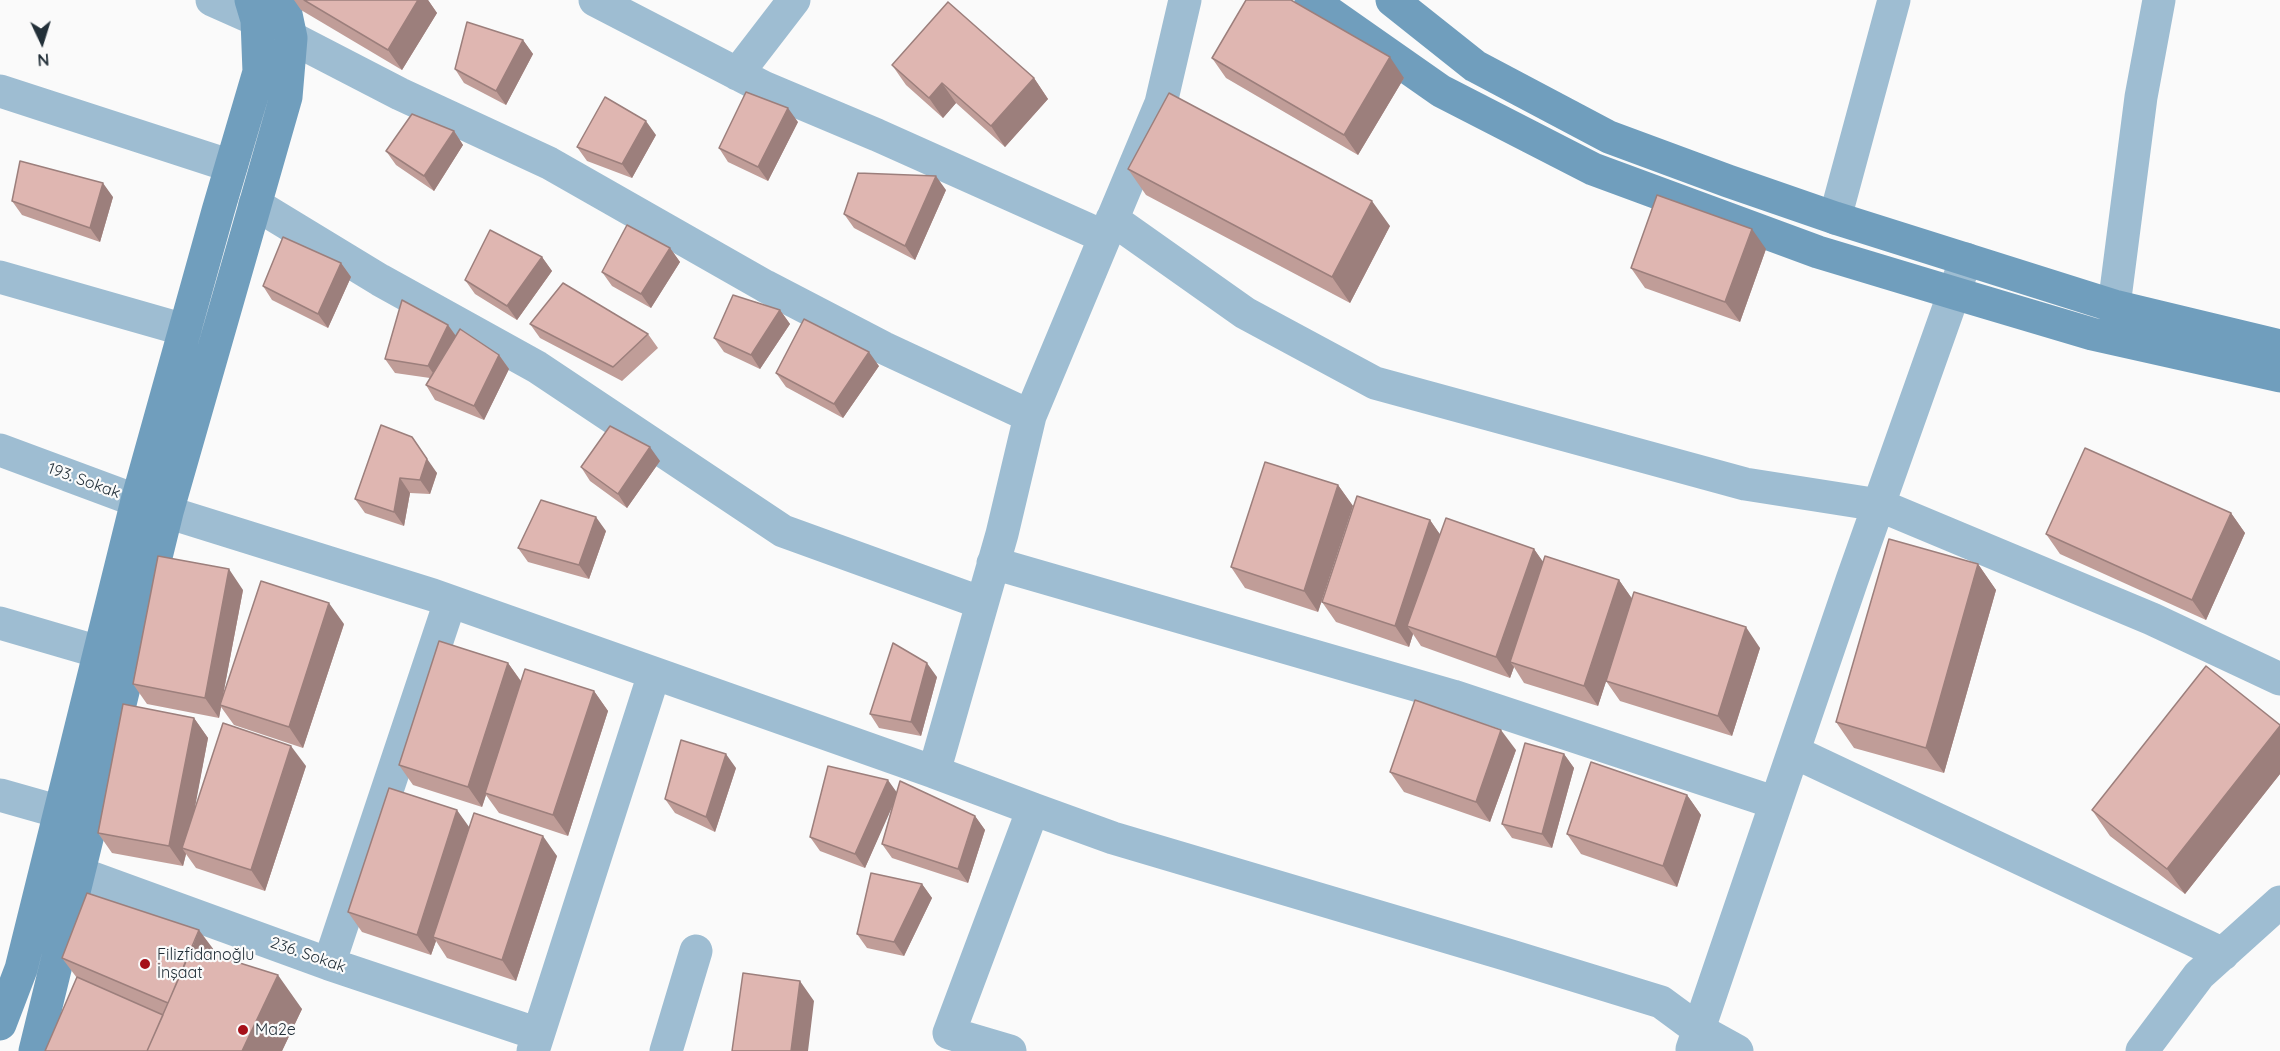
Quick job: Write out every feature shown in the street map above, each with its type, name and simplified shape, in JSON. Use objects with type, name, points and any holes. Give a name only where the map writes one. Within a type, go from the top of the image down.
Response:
[{"type":"main road","points":[[35,1051],[167,512],[286,97],[291,38],[283,0]]},
{"type":"main road","points":[[1311,0],[1441,91],[1593,169],[1818,252],[1954,293],[2092,334],[2280,376]]},
{"type":"main road","points":[[1392,0],[1475,66],[1609,137],[1728,182],[1835,218],[2114,306],[2280,346]]},
{"type":"main road","points":[[0,1024],[21,969],[137,501],[259,72],[254,10]]},
{"type":"street","points":[[212,0],[254,10],[291,38],[400,94],[549,164],[765,286],[874,343],[1030,416]]},
{"type":"street","points":[[596,0],[737,74],[1108,228],[1245,314],[1375,383],[1745,484],[1879,505],[2152,619],[2280,679]]},
{"type":"street","points":[[737,74],[794,0]]},
{"type":"street","points":[[934,772],[993,563],[1030,416],[1161,103],[1185,0]]},
{"type":"street","points":[[1835,218],[1894,0]]},
{"type":"street","points":[[2114,306],[2141,97],[2159,0]]},
{"type":"street","points":[[0,91],[231,166]]},
{"type":"street","points":[[255,204],[380,280],[537,367],[783,531],[982,603]]},
{"type":"street","points":[[1695,1040],[1966,259]]},
{"type":"street","points":[[0,277],[185,330]]},
{"type":"street","name":"193. Sokak","points":[[0,450],[167,512],[450,602],[934,772],[1113,838],[1508,954],[1661,1002],[1695,1040],[1737,1051]]},
{"type":"street","points":[[993,563],[1453,696],[1776,803]]},
{"type":"street","points":[[329,964],[450,602]]},
{"type":"street","points":[[0,623],[99,652]]},
{"type":"street","points":[[535,1042],[654,674]]},
{"type":"street","points":[[1794,752],[2223,954]]},
{"type":"street","points":[[0,795],[60,812]]},
{"type":"street","points":[[1010,1051],[947,1042],[1033,809]]},
{"type":"street","name":"236. Sokak","points":[[79,873],[535,1042]]},
{"type":"street","points":[[2142,1051],[2199,975],[2280,902]]},
{"type":"street","points":[[666,1051],[696,951]]},
{"type":"building","points":[[304,0],[418,0],[388,50]]},
{"type":"building","points":[[1246,0],[1291,0],[1390,57],[1344,135],[1212,58]]},
{"type":"building","points":[[948,2],[1034,78],[991,126],[942,83],[929,98],[892,65]]},
{"type":"building","points":[[467,22],[523,40],[496,91],[455,69]]},
{"type":"building","points":[[746,92],[788,108],[758,167],[719,148]]},
{"type":"building","points":[[1169,93],[1372,201],[1332,277],[1128,169]]},
{"type":"building","points":[[605,97],[646,121],[622,164],[577,147]]},
{"type":"building","points":[[412,114],[454,131],[424,176],[386,151]]},
{"type":"building","points":[[20,161],[103,183],[90,228],[12,201]]},
{"type":"building","points":[[858,173],[936,176],[905,246],[844,214]]},
{"type":"building","points":[[1657,195],[1752,229],[1725,302],[1631,268]]},
{"type":"building","points":[[627,225],[670,248],[641,294],[602,272]]},
{"type":"building","points":[[490,230],[542,257],[507,306],[465,280]]},
{"type":"building","points":[[283,237],[341,263],[318,314],[263,286]]},
{"type":"building","points":[[563,283],[648,334],[613,367],[530,324]]},
{"type":"building","points":[[733,295],[780,310],[751,355],[714,338]]},
{"type":"building","points":[[402,300],[448,325],[428,366],[385,359]]},
{"type":"building","points":[[804,319],[869,352],[834,404],[776,373]]},
{"type":"building","points":[[460,329],[499,355],[474,406],[426,385]]},
{"type":"building","points":[[381,425],[412,437],[427,459],[420,480],[400,478],[394,512],[355,499]]},
{"type":"building","points":[[610,426],[650,447],[618,494],[581,467]]},
{"type":"building","points":[[2085,448],[2231,513],[2192,600],[2046,534]]},
{"type":"building","points":[[1265,462],[1338,485],[1304,591],[1231,567]]},
{"type":"building","points":[[1357,496],[1430,520],[1395,626],[1322,602]]},
{"type":"building","points":[[541,500],[596,517],[579,565],[518,548]]},
{"type":"building","points":[[1446,518],[1534,549],[1496,657],[1407,626]]},
{"type":"building","points":[[1889,539],[1978,564],[1926,748],[1836,722]]},
{"type":"building","points":[[158,556],[229,569],[205,698],[133,684]]},
{"type":"building","points":[[1545,556],[1619,580],[1584,686],[1510,662]]},
{"type":"building","points":[[261,581],[329,603],[289,727],[220,705]]},
{"type":"building","points":[[1634,592],[1746,627],[1718,716],[1606,681]]},
{"type":"building","points":[[439,641],[508,663],[468,787],[399,765]]},
{"type":"building","points":[[893,643],[927,663],[911,722],[870,714]]},
{"type":"building","points":[[2206,666],[2280,726],[2167,869],[2092,810]]},
{"type":"building","points":[[525,669],[594,691],[553,815],[485,793]]},
{"type":"building","points":[[1415,700],[1501,730],[1476,802],[1390,772]]},
{"type":"building","points":[[123,704],[194,718],[169,846],[98,833]]},
{"type":"building","points":[[223,723],[291,746],[251,870],[182,848]]},
{"type":"building","points":[[681,740],[726,754],[706,817],[665,799]]},
{"type":"building","points":[[1525,743],[1564,754],[1542,834],[1502,824]]},
{"type":"building","points":[[1591,762],[1687,795],[1663,866],[1567,834]]},
{"type":"building","points":[[828,766],[888,780],[855,854],[810,837]]},
{"type":"building","points":[[900,781],[975,816],[958,869],[882,844]]},
{"type":"building","points":[[389,788],[457,810],[417,935],[348,912]]},
{"type":"building","points":[[474,813],[543,836],[502,960],[433,937]]},
{"type":"building","points":[[871,873],[922,884],[894,942],[857,934]]},
{"type":"building","name":"Filizfidanoğlu İnşaat","points":[[87,893],[199,930],[168,1003],[62,958]]},
{"type":"building","points":[[192,948],[278,975],[242,1051],[147,1051]]},
{"type":"building","points":[[743,973],[800,981],[791,1051],[732,1051]]},
{"type":"building","points":[[77,977],[163,1015],[147,1051],[45,1051]]},
{"type":"place","name":"Filizfidanoğlu İnşaat","points":[[145,964]]},
{"type":"place","name":"Ma2e","points":[[243,1030]]}]
